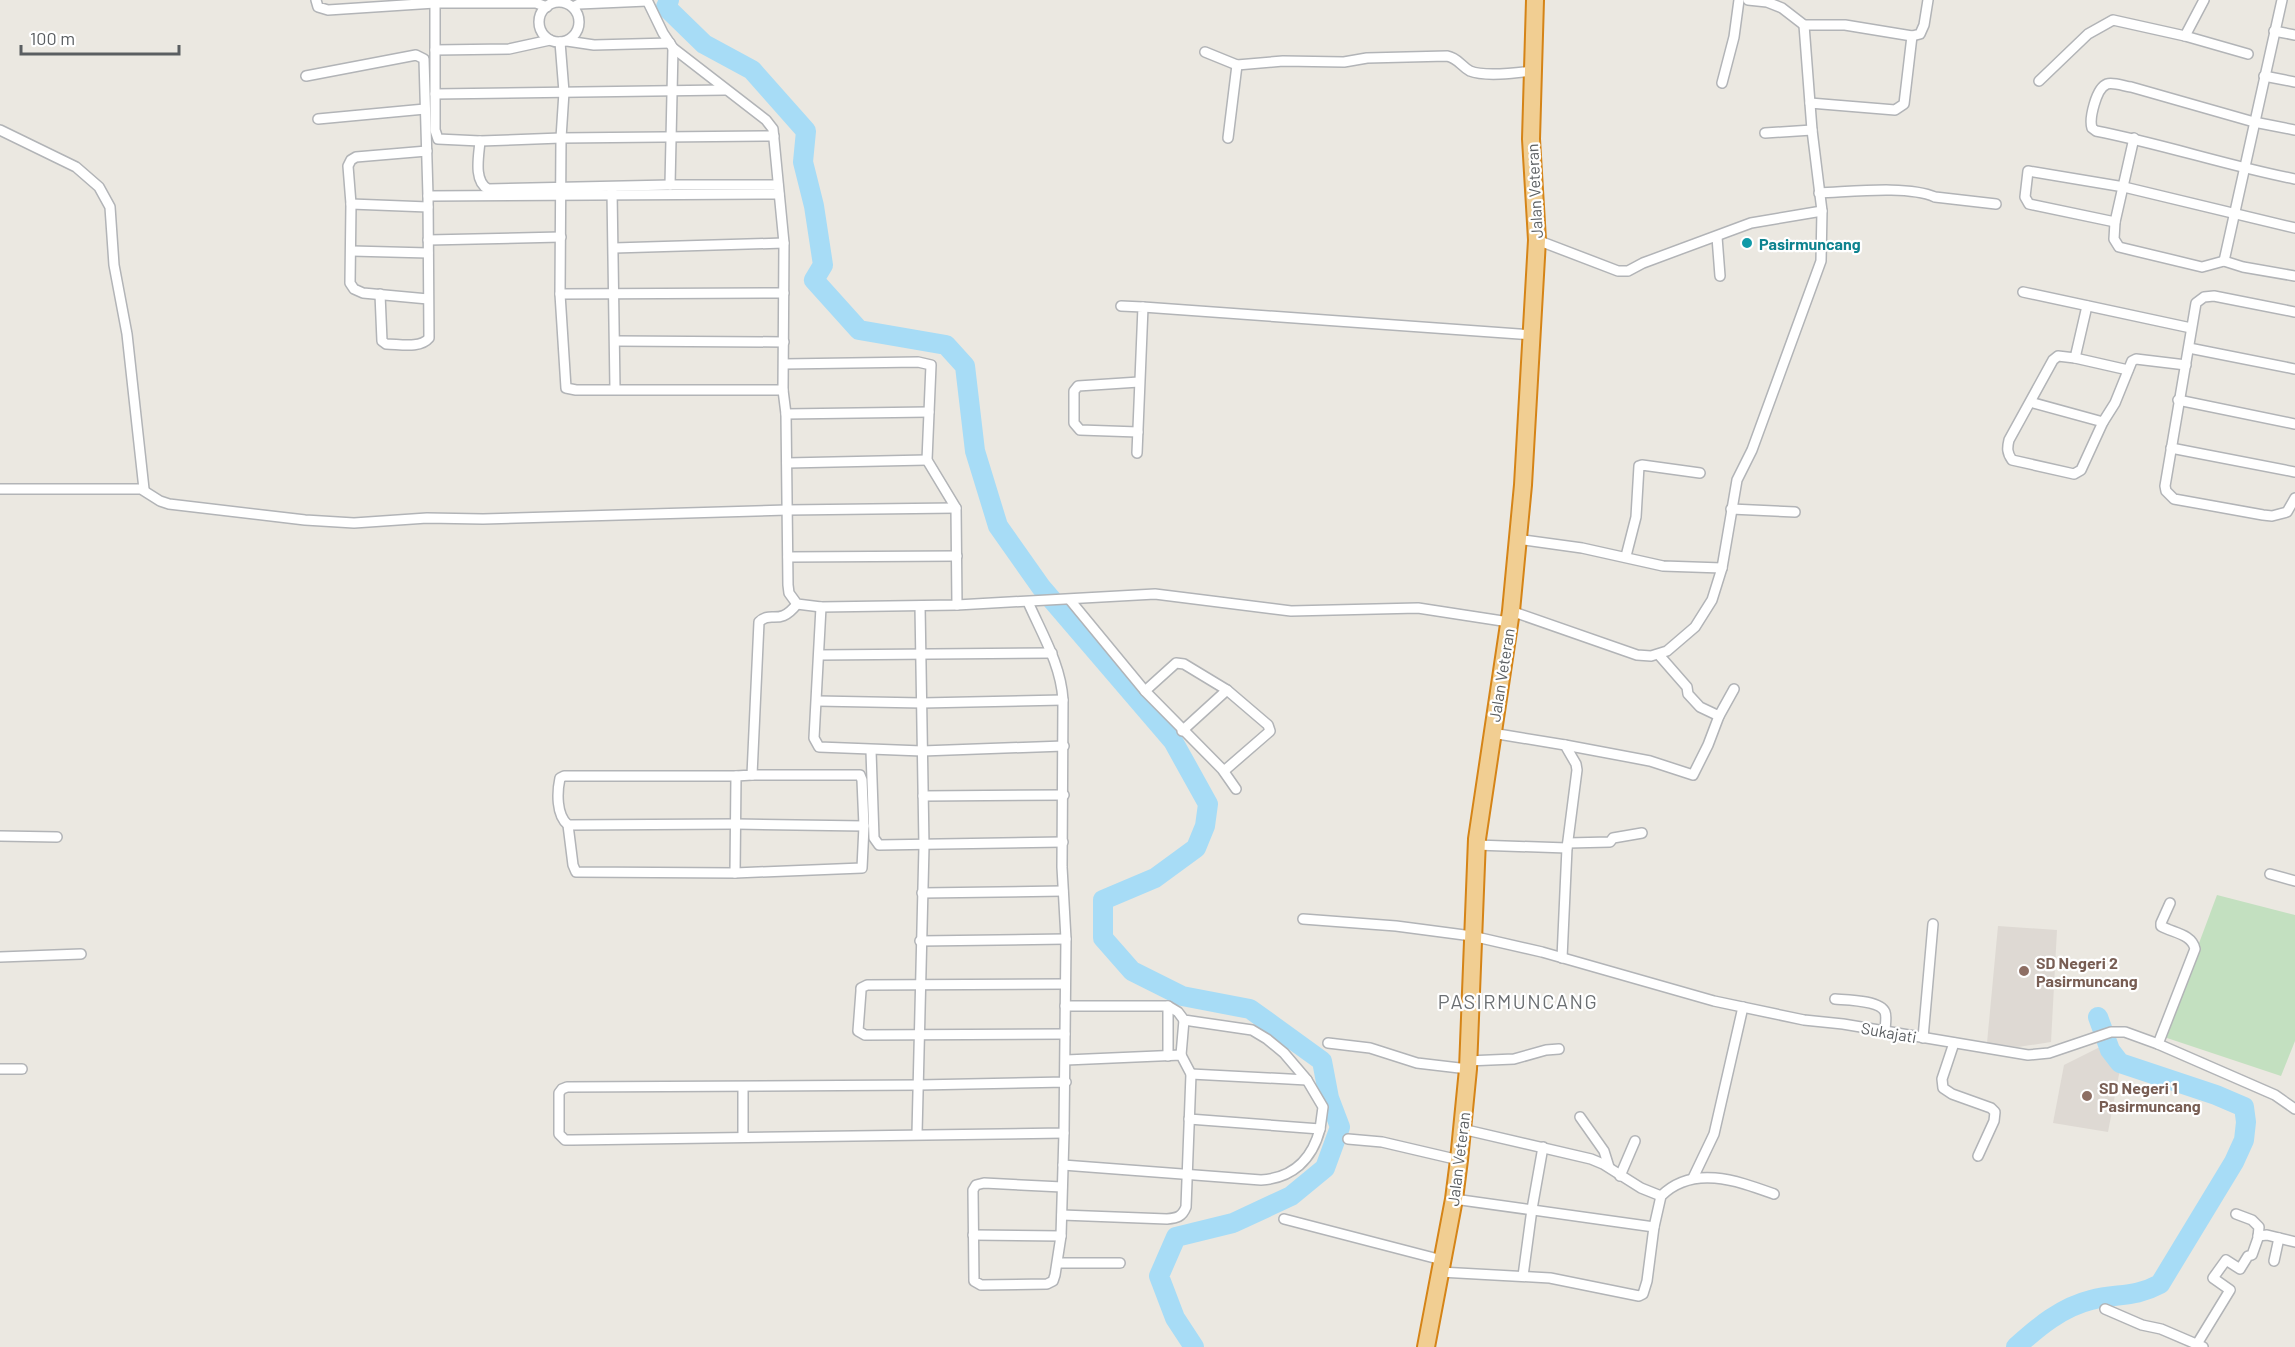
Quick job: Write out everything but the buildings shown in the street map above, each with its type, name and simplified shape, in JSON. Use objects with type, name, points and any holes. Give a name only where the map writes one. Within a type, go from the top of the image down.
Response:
[{"type":"highway","name":"Jalan Veteran","points":[[1426,1347],[1454,1199],[1459,1160],[1467,1065],[1476,845],[1510,617],[1517,539],[1533,335],[1537,240],[1531,140],[1535,0]]},
{"type":"street","points":[[316,0],[318,7],[328,10],[435,2],[536,3],[547,7]]},
{"type":"street","points":[[573,8],[579,4],[647,0],[672,46],[771,125],[784,243],[783,390],[786,414],[789,593],[797,604],[821,607],[957,605],[1162,594],[1291,611],[1418,608],[1510,617],[1526,615],[1626,652],[1645,656],[1659,655],[1692,630],[1712,600],[1722,568],[1737,480],[1752,450],[1821,261],[1822,211],[1809,104],[1804,25]]},
{"type":"street","points":[[1722,83],[1734,37],[1739,0]]},
{"type":"street","points":[[1748,0],[1767,2],[1782,8],[1804,25],[1845,25],[1912,36],[1920,34],[1924,25],[1928,0]]},
{"type":"street","points":[[2185,36],[2204,0]]},
{"type":"street","points":[[2224,261],[2282,0]]},
{"type":"street","points":[[435,50],[509,49],[559,41],[576,34],[579,29],[579,17],[573,8],[557,1],[547,7],[540,16],[540,27],[546,37],[559,41],[594,45],[672,46]]},
{"type":"street","points":[[435,2],[435,130],[438,139],[480,141],[774,136]]},
{"type":"street","points":[[2039,81],[2088,34],[2113,20],[2185,36],[2248,54]]},
{"type":"street","points":[[2274,31],[2295,35]]},
{"type":"street","points":[[1809,104],[1895,110],[1900,108],[1904,100],[1912,36]]},
{"type":"street","points":[[559,41],[564,92],[561,138],[560,294],[566,388],[576,390],[783,390]]},
{"type":"street","points":[[670,185],[672,46]]},
{"type":"street","points":[[1205,52],[1238,65],[1283,61],[1344,62],[1367,58],[1447,56],[1454,57],[1473,72],[1532,71]]},
{"type":"street","points":[[306,76],[416,55],[424,59],[429,196],[429,338],[427,341],[418,345],[386,344],[381,337],[380,294]]},
{"type":"street","points":[[1228,138],[1238,65]]},
{"type":"street","points":[[2264,76],[2295,82]]},
{"type":"street","points":[[2295,130],[2254,122],[2131,87],[2107,84],[2099,90],[2091,119],[2092,128],[2244,169],[2295,179]]},
{"type":"street","points":[[435,94],[725,90]]},
{"type":"street","points":[[318,119],[425,109]]},
{"type":"street","points":[[0,130],[76,167],[99,187],[110,207],[114,265],[127,334],[139,489]]},
{"type":"street","points":[[1765,133],[1812,130]]},
{"type":"street","points":[[2134,138],[2115,222],[2114,239],[2119,247],[2202,267],[2224,261],[2243,267],[2295,276]]},
{"type":"street","points":[[480,141],[479,176],[484,188],[561,191]]},
{"type":"street","points":[[428,299],[363,293],[354,289],[350,283],[352,251],[348,166],[356,157],[427,148],[466,146]]},
{"type":"street","points":[[2115,222],[2028,204],[2025,197],[2028,171],[2124,187],[2295,228]]},
{"type":"street","points":[[612,190],[670,185],[778,190]]},
{"type":"street","points":[[429,196],[612,190],[778,190]]},
{"type":"street","points":[[612,190],[615,390]]},
{"type":"street","points":[[1819,193],[1883,190],[1996,204]]},
{"type":"street","points":[[351,204],[428,207]]},
{"type":"street","points":[[1537,240],[1618,271],[1628,271],[1643,263],[1752,223],[1822,211]]},
{"type":"street","points":[[428,240],[561,237]]},
{"type":"street","points":[[1717,237],[1720,276]]},
{"type":"street","points":[[614,248],[784,243]]},
{"type":"street","points":[[352,251],[428,253]]},
{"type":"street","points":[[2023,292],[2191,328]]},
{"type":"street","points":[[560,294],[784,293]]},
{"type":"street","points":[[2295,312],[2214,296],[2204,297],[2196,303],[2165,486],[2166,491],[2174,499],[2272,516],[2287,512],[2295,498]]},
{"type":"street","points":[[1121,306],[1533,335]]},
{"type":"street","points":[[2075,358],[2087,306]]},
{"type":"street","points":[[1137,453],[1138,382],[1143,307]]},
{"type":"street","points":[[616,341],[784,342]]},
{"type":"street","points":[[2189,348],[2295,369]]},
{"type":"street","points":[[2128,370],[2058,356],[2053,360],[2009,440],[2008,454],[2012,460],[2074,474],[2081,470],[2087,460],[2103,422],[2115,403],[2132,361],[2136,358],[2186,365]]},
{"type":"street","points":[[784,363],[928,363],[931,365],[927,460],[956,508],[957,605]]},
{"type":"street","points":[[1138,382],[1078,386],[1074,391],[1075,426],[1080,430],[1138,432]]},
{"type":"street","points":[[2178,400],[2295,424]]},
{"type":"street","points":[[2030,402],[2103,422]]},
{"type":"street","points":[[786,414],[929,412]]},
{"type":"street","points":[[2171,448],[2295,472]]},
{"type":"street","points":[[787,463],[927,460]]},
{"type":"street","points":[[1626,556],[1636,517],[1640,466],[1700,473]]},
{"type":"street","points":[[0,489],[139,489],[169,504],[305,520],[354,523],[427,518],[483,519],[787,510],[956,508]]},
{"type":"street","points":[[1731,509],[1795,512]]},
{"type":"street","points":[[1517,539],[1626,556],[1663,566],[1722,568]]},
{"type":"street","points":[[788,557],[957,556]]},
{"type":"street","points":[[1068,600],[1144,691],[1224,771],[1236,789]]},
{"type":"street","points":[[1032,602],[1052,653],[1061,682],[1063,700],[1062,842],[1066,939],[1066,1082],[1062,1215],[1059,1263],[1053,1281],[1047,1284],[981,1285],[974,1281],[973,1190],[976,1185],[984,1183],[1062,1187]]},
{"type":"street","points":[[752,775],[759,621],[765,617],[784,617],[797,604]]},
{"type":"street","points":[[917,1134],[924,846],[920,606]]},
{"type":"street","points":[[821,607],[814,738],[816,745],[825,749],[871,751],[1064,746]]},
{"type":"street","points":[[819,655],[1052,653]]},
{"type":"street","points":[[1659,655],[1687,687],[1688,694],[1700,707],[1719,716]]},
{"type":"street","points":[[1144,691],[1176,663],[1180,663],[1227,690],[1268,725],[1270,731],[1224,771]]},
{"type":"street","points":[[1492,733],[1650,761],[1691,776],[1695,773],[1719,716],[1734,689]]},
{"type":"street","points":[[1182,731],[1227,690]]},
{"type":"street","points":[[817,701],[922,703],[1063,700]]},
{"type":"street","points":[[1562,958],[1568,845],[1576,770],[1576,764],[1565,745]]},
{"type":"street","points":[[871,751],[876,842],[885,846],[1062,842]]},
{"type":"street","points":[[568,825],[573,865],[579,874],[858,870],[863,865],[864,826],[860,775],[564,776],[559,782],[560,814],[562,821],[568,825],[864,826]]},
{"type":"street","points":[[735,873],[736,776]]},
{"type":"street","points":[[923,796],[1064,795]]},
{"type":"street","points":[[1476,845],[1568,845],[1610,842],[1613,838],[1642,833]]},
{"type":"street","points":[[0,837],[57,837]]},
{"type":"street","points":[[2270,874],[2295,881]]},
{"type":"street","points":[[922,892],[1063,891]]},
{"type":"street","points":[[2158,1044],[2194,949],[2193,942],[2188,937],[2161,926],[2170,903]]},
{"type":"street","name":"Sukajati","points":[[1303,919],[1419,928],[1472,936],[1562,958],[1713,1001],[1804,1020],[1844,1023],[2034,1056],[2111,1032],[2125,1032],[2275,1095],[2295,1109]]},
{"type":"street","points":[[1923,1038],[1933,924]]},
{"type":"street","points":[[920,941],[1066,939]]},
{"type":"street","points":[[0,957],[81,954]]},
{"type":"street","points":[[1065,984],[864,986],[861,991],[858,1031],[865,1035],[919,1036],[1065,1034]]},
{"type":"street","points":[[1835,999],[1874,1003],[1881,1006],[1886,1013],[1885,1031]]},
{"type":"street","points":[[1062,1215],[1167,1219],[1178,1218],[1184,1213],[1188,1174],[1191,1074],[1181,1055],[1184,1020],[1178,1012],[1168,1006],[1065,1006]]},
{"type":"street","points":[[1168,1006],[1168,1056]]},
{"type":"street","points":[[1693,1178],[1714,1134],[1743,1007]]},
{"type":"street","points":[[1063,1166],[1260,1180],[1276,1179],[1300,1165],[1316,1142],[1323,1107],[1307,1080],[1284,1053],[1252,1030],[1184,1020]]},
{"type":"street","points":[[1328,1043],[1370,1048],[1418,1063],[1467,1065],[1514,1059],[1546,1050],[1559,1049]]},
{"type":"street","points":[[1954,1043],[1942,1079],[1943,1088],[1952,1094],[1991,1108],[1995,1112],[1994,1121],[1978,1156]]},
{"type":"street","points":[[1066,1060],[1181,1055]]},
{"type":"street","points":[[0,1069],[22,1069]]},
{"type":"street","points":[[1191,1074],[1307,1080]]},
{"type":"street","points":[[1064,1133],[565,1140],[559,1134],[559,1093],[567,1087],[1066,1082]]},
{"type":"street","points":[[743,1087],[743,1136]]},
{"type":"street","points":[[1580,1117],[1604,1151],[1609,1167]]},
{"type":"street","points":[[1189,1119],[1320,1129]]},
{"type":"street","points":[[1462,1129],[1591,1159],[1609,1167],[1641,1188],[1661,1196]]},
{"type":"street","points":[[1348,1139],[1382,1142],[1459,1160]]},
{"type":"street","points":[[1620,1176],[1635,1141]]},
{"type":"street","points":[[1523,1276],[1543,1147]]},
{"type":"street","points":[[1284,1219],[1441,1266],[1550,1278],[1639,1296],[1644,1294],[1647,1281],[1654,1227],[1661,1196],[1673,1186],[1693,1178],[1720,1178],[1740,1181],[1774,1194]]},
{"type":"street","points":[[1454,1199],[1654,1227]]},
{"type":"street","points":[[2105,1309],[2200,1345],[2230,1290],[2213,1278],[2226,1260],[2240,1269],[2248,1256],[2252,1255],[2258,1236],[2259,1227],[2252,1220],[2236,1214]]},
{"type":"street","points":[[973,1235],[1061,1236]]},
{"type":"street","points":[[2258,1236],[2295,1242]]},
{"type":"street","points":[[2274,1261],[2279,1238]]},
{"type":"street","points":[[1059,1263],[1120,1263]]},
{"type":"shaded area","name":"SD Negeri 2 Pasirmuncang","points":[[1998,926],[2057,930],[2051,1042],[2018,1047],[1987,1043]]},
{"type":"shaded area","name":"SD Negeri 1 Pasirmuncang","points":[[2100,1047],[2120,1069],[2108,1132],[2053,1123],[2064,1065]]},
{"type":"green space","points":[[2217,895],[2295,915],[2295,1041],[2281,1076],[2164,1037]]},
{"type":"waterway","points":[[669,0],[666,7],[704,44],[752,70],[806,131],[803,162],[814,206],[823,265],[814,280],[859,330],[946,345],[965,366],[975,451],[998,526],[1041,587],[1173,741],[1208,804],[1205,826],[1196,848],[1155,878],[1103,900],[1103,938],[1132,971],[1182,996],[1250,1009],[1322,1061],[1329,1098],[1340,1127],[1325,1168],[1291,1196],[1233,1223],[1176,1237],[1159,1276],[1175,1318],[1194,1347]]},
{"type":"waterway","points":[[2016,1347],[2042,1325],[2070,1307],[2091,1300],[2142,1291],[2160,1284],[2234,1162],[2244,1140],[2246,1122],[2244,1107],[2216,1095],[2120,1063],[2110,1050],[2098,1017]]},
{"type":"place","name":"Pasirmuncang","points":[[1747,243]]},
{"type":"place","name":"SD Negeri 2 Pasirmuncang","points":[[2024,971]]},
{"type":"place","name":"SD Negeri 1 Pasirmuncang","points":[[2087,1096]]},
{"type":"district","name":"PASIRMUNCANG","points":[[1518,1001]]}]
